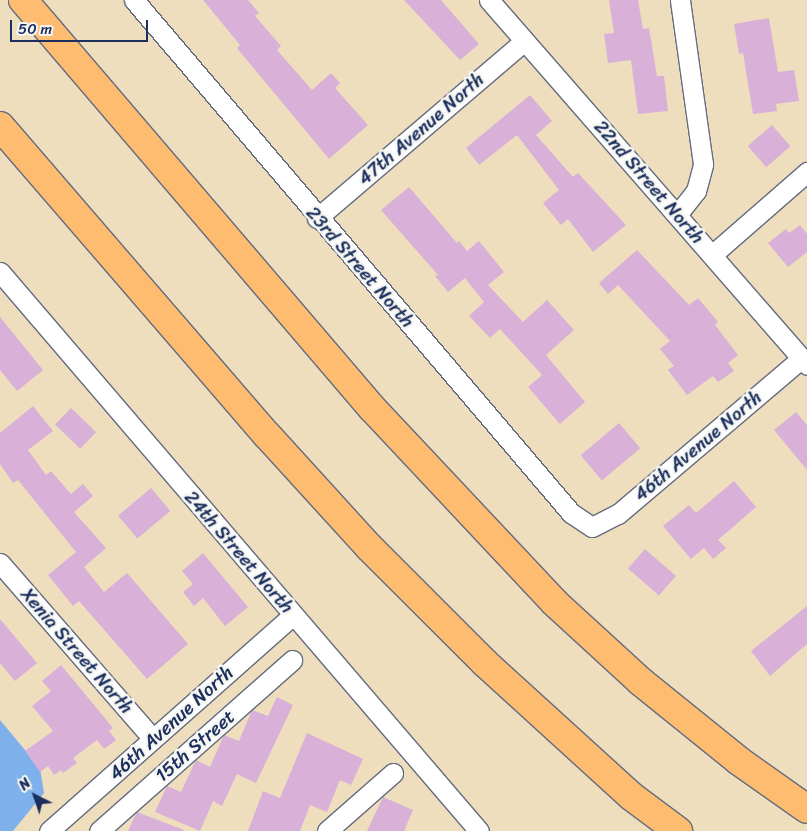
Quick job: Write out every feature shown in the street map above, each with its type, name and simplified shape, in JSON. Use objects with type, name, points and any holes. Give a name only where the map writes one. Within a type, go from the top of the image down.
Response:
[{"type":"highway","points":[[23,0],[372,408],[555,603],[640,681],[739,761],[807,809]]},
{"type":"highway","points":[[0,126],[267,435],[369,547],[485,663],[631,796],[678,831]]},
{"type":"street","name":"23rd Street North","points":[[134,0],[318,218],[571,512],[592,527]]},
{"type":"street","name":"22nd Street North","points":[[489,0],[713,254],[804,362]]},
{"type":"street","points":[[677,214],[696,191],[703,164],[680,0]]},
{"type":"street","name":"47th Avenue North","points":[[318,218],[524,40]]},
{"type":"street","points":[[713,254],[807,172]]},
{"type":"street","name":"24th Street North","points":[[0,272],[479,831]]},
{"type":"street","name":"46th Avenue North","points":[[592,527],[618,514],[804,362]]},
{"type":"street","name":"Xenia Street North","points":[[0,563],[153,739]]},
{"type":"street","name":"46th Avenue North","points":[[49,831],[293,615]]},
{"type":"street","name":"15th Street","points":[[98,831],[292,660]]},
{"type":"street","points":[[327,831],[393,773]]},
{"type":"water","points":[[0,720],[40,768],[44,793],[13,831],[0,831]]},
{"type":"building","points":[[203,0],[248,0],[259,13],[255,16],[281,46],[277,50],[312,90],[331,73],[340,83],[335,88],[368,125],[329,159],[237,48],[240,45]]},
{"type":"building","points":[[404,0],[441,0],[479,44],[460,60]]},
{"type":"building","points":[[609,0],[638,0],[643,29],[649,28],[657,76],[664,76],[668,111],[638,114],[631,60],[608,63],[604,34],[614,33]]},
{"type":"building","points":[[769,18],[778,72],[794,70],[799,101],[776,104],[777,111],[753,114],[743,53],[739,54],[734,24]]},
{"type":"building","points":[[530,95],[552,121],[536,135],[573,177],[578,173],[626,225],[593,252],[568,219],[561,225],[543,203],[559,190],[517,135],[479,165],[466,148]]},
{"type":"building","points":[[772,125],[790,146],[766,167],[748,146]]},
{"type":"building","points":[[409,187],[457,243],[459,241],[467,251],[479,241],[504,272],[488,285],[523,322],[547,300],[574,330],[546,355],[585,402],[560,424],[528,387],[542,375],[500,329],[490,338],[469,316],[484,302],[465,278],[448,292],[435,276],[438,275],[381,210]]},
{"type":"building","points":[[800,225],[807,234],[807,252],[788,267],[768,243],[786,229],[789,233]]},
{"type":"building","points":[[637,250],[689,305],[698,298],[718,322],[715,325],[738,355],[728,363],[734,371],[718,382],[713,376],[687,395],[668,370],[674,366],[660,349],[670,341],[618,285],[608,294],[599,283]]},
{"type":"building","points":[[0,317],[43,370],[17,391],[0,370]]},
{"type":"building","points":[[33,406],[53,431],[28,450],[46,475],[51,471],[71,494],[83,484],[93,496],[74,512],[106,548],[84,567],[104,592],[127,573],[188,644],[147,679],[79,601],[73,606],[48,575],[76,552],[18,480],[13,483],[0,464],[0,433]]},
{"type":"building","points":[[71,408],[96,432],[80,449],[55,425]]},
{"type":"building","points":[[796,412],[807,425],[807,470],[774,430]]},
{"type":"building","points":[[619,423],[640,448],[602,480],[581,455]]},
{"type":"building","points":[[734,481],[756,507],[718,540],[726,548],[713,559],[704,548],[691,559],[663,526],[689,505],[696,513]]},
{"type":"building","points":[[151,488],[170,511],[137,539],[118,516]]},
{"type":"building","points":[[645,549],[676,576],[659,596],[628,569]]},
{"type":"building","points":[[203,553],[248,607],[225,626],[203,598],[194,606],[183,592],[193,584],[182,571]]},
{"type":"building","points":[[807,606],[807,644],[770,676],[751,651]]},
{"type":"building","points":[[0,619],[37,663],[15,681],[0,663]]},
{"type":"building","points":[[61,665],[113,728],[109,731],[116,740],[104,749],[97,740],[73,758],[77,763],[63,773],[61,770],[54,775],[48,766],[40,772],[25,751],[53,731],[32,706],[51,691],[42,681]]},
{"type":"building","points":[[277,697],[293,705],[256,783],[237,774],[222,806],[213,801],[200,831],[155,812],[167,786],[181,792],[196,760],[210,767],[224,735],[239,741],[252,710],[268,716]]},
{"type":"building","points":[[307,733],[363,759],[351,785],[340,780],[327,812],[310,805],[300,831],[248,831],[263,791],[280,798]]},
{"type":"building","points":[[383,797],[413,810],[404,831],[367,831]]},
{"type":"building","points":[[137,812],[184,830],[128,831]]}]
